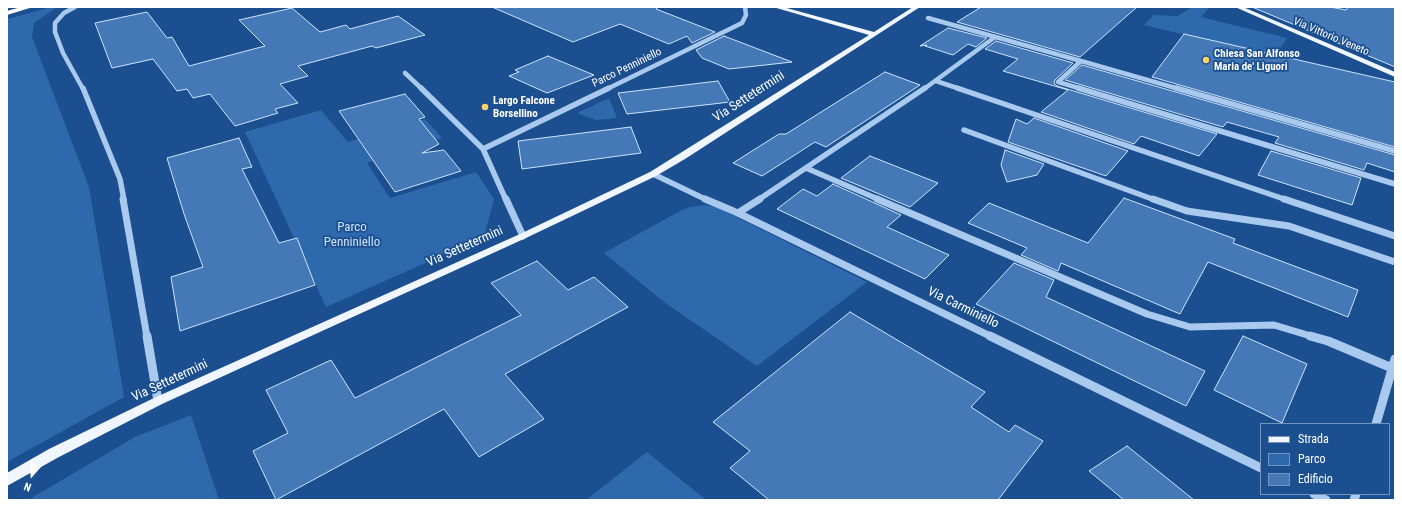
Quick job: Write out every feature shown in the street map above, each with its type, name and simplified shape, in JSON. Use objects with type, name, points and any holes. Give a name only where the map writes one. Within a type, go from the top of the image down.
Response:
[{"type":"highway","points":[[7,13],[29,7]]},
{"type":"main road","points":[[776,7],[874,34]]},
{"type":"main road","name":"Via Settetermini","points":[[7,480],[54,453],[158,401],[523,236],[653,174],[917,7]]},
{"type":"main road","name":"Via Vittorio Veneto","points":[[1238,7],[1395,75]]},
{"type":"street","points":[[75,7],[64,13],[55,23],[55,32],[63,53],[83,90],[120,179],[158,401]]},
{"type":"street","name":"Parco Penniniello","points":[[483,149],[728,31],[742,23],[746,15],[745,7]]},
{"type":"street","points":[[928,18],[1395,151]]},
{"type":"street","points":[[738,212],[936,81],[995,37]]},
{"type":"street","points":[[1081,62],[1058,82],[1395,184]]},
{"type":"street","points":[[405,73],[483,149],[523,236]]},
{"type":"street","points":[[936,81],[1395,236]]},
{"type":"street","points":[[964,130],[1187,211],[1289,226],[1395,262]]},
{"type":"street","points":[[806,168],[1147,314],[1190,327],[1274,325],[1328,341],[1392,368]]},
{"type":"street","name":"Via Carminiello","points":[[653,174],[692,193],[738,212],[1260,468]]},
{"type":"street","points":[[1376,423],[1395,359]]},
{"type":"street","points":[[1316,495],[1326,500]]},
{"type":"green space","points":[[57,7],[34,23],[32,37],[89,187],[124,397],[7,462],[7,19]]},
{"type":"green space","points":[[1192,7],[1210,7],[1201,17],[1287,38],[1275,56],[1144,25],[1154,15],[1178,16]]},
{"type":"green space","points":[[609,98],[617,118],[596,120],[577,113]]},
{"type":"green space","name":"Parco Penniniello","points":[[321,110],[348,142],[425,119],[442,138],[367,163],[390,198],[476,172],[494,199],[484,237],[326,307],[245,132]]},
{"type":"green space","points":[[706,205],[718,208],[867,282],[757,366],[664,302],[604,253],[680,211],[690,207]]},
{"type":"green space","points":[[191,415],[219,500],[28,500],[135,437]]},
{"type":"green space","points":[[647,452],[706,500],[586,500]]},
{"type":"building","points":[[492,7],[658,7],[656,9],[715,32],[692,43],[687,36],[669,44],[620,24],[573,42]]},
{"type":"building","points":[[981,7],[1137,7],[1080,57],[957,22]]},
{"type":"building","points":[[1252,7],[1330,7],[1346,10],[1348,7],[1395,7],[1395,67]]},
{"type":"building","points":[[292,8],[320,32],[346,25],[350,29],[398,16],[425,35],[376,48],[372,46],[298,66],[308,76],[280,84],[298,103],[275,109],[278,113],[235,126],[210,94],[193,98],[187,89],[177,91],[153,59],[112,68],[95,23],[147,12],[167,38],[172,37],[189,66],[265,46],[239,20]]},
{"type":"building","points":[[948,28],[987,38],[976,47],[968,44],[953,55],[925,46],[927,45],[920,46]]},
{"type":"building","points":[[1184,34],[1395,82],[1395,147],[1152,77]]},
{"type":"building","points":[[724,36],[792,62],[729,69],[702,58],[696,50]]},
{"type":"building","points":[[996,41],[1073,63],[1055,80],[1054,83],[1057,86],[1217,134],[1199,156],[1141,136],[1134,144],[1041,112],[1068,90],[1003,71],[1018,59],[985,49]]},
{"type":"building","points":[[548,56],[594,75],[547,93],[509,76],[519,72],[515,70]]},
{"type":"building","points":[[1082,65],[1395,155],[1395,172],[1367,163],[1364,170],[1275,143],[1279,137],[1227,122],[1223,127],[1065,80]]},
{"type":"building","points":[[885,72],[920,85],[826,147],[815,142],[762,176],[733,163],[779,134],[786,134]]},
{"type":"building","points":[[718,81],[730,102],[627,114],[618,93]]},
{"type":"building","points":[[405,94],[425,117],[419,119],[439,144],[422,153],[444,150],[461,171],[395,192],[339,111]]},
{"type":"building","points":[[1034,118],[1128,151],[1106,176],[1008,142],[1016,119],[1027,124]]},
{"type":"building","points":[[631,127],[641,153],[522,169],[518,141]]},
{"type":"building","points":[[239,138],[252,167],[242,169],[279,243],[297,238],[315,285],[180,331],[171,277],[203,267],[184,214],[167,158]]},
{"type":"building","points":[[1005,150],[1044,164],[1037,175],[1007,182],[1001,165]]},
{"type":"building","points":[[1271,151],[1361,178],[1352,205],[1258,175]]},
{"type":"building","points":[[870,156],[938,183],[910,207],[841,178]]},
{"type":"building","points":[[833,184],[901,215],[887,227],[949,255],[925,279],[777,209],[803,189],[817,196]]},
{"type":"building","points":[[1124,198],[1235,239],[1233,243],[1358,290],[1348,317],[1208,262],[1180,314],[1061,263],[1058,271],[1021,255],[1027,248],[968,223],[989,203],[1088,243]]},
{"type":"building","points":[[537,261],[568,290],[594,277],[628,307],[505,374],[544,419],[479,457],[444,409],[276,500],[253,451],[288,433],[266,390],[331,360],[355,398],[521,315],[491,283]]},
{"type":"building","points":[[1014,263],[1054,280],[1046,297],[1205,371],[1186,406],[976,304]]},
{"type":"building","points":[[850,312],[985,392],[971,407],[1009,432],[1015,425],[1043,441],[998,500],[769,500],[730,468],[750,451],[713,422]]},
{"type":"building","points":[[1243,336],[1307,364],[1282,423],[1214,390]]},
{"type":"building","points":[[1127,446],[1194,500],[1124,500],[1089,471]]},
{"type":"place","name":"Chiesa San Alfonso Maria de' Liguori","points":[[1206,60]]},
{"type":"place","name":"Largo Falcone Borsellino","points":[[485,107]]}]
